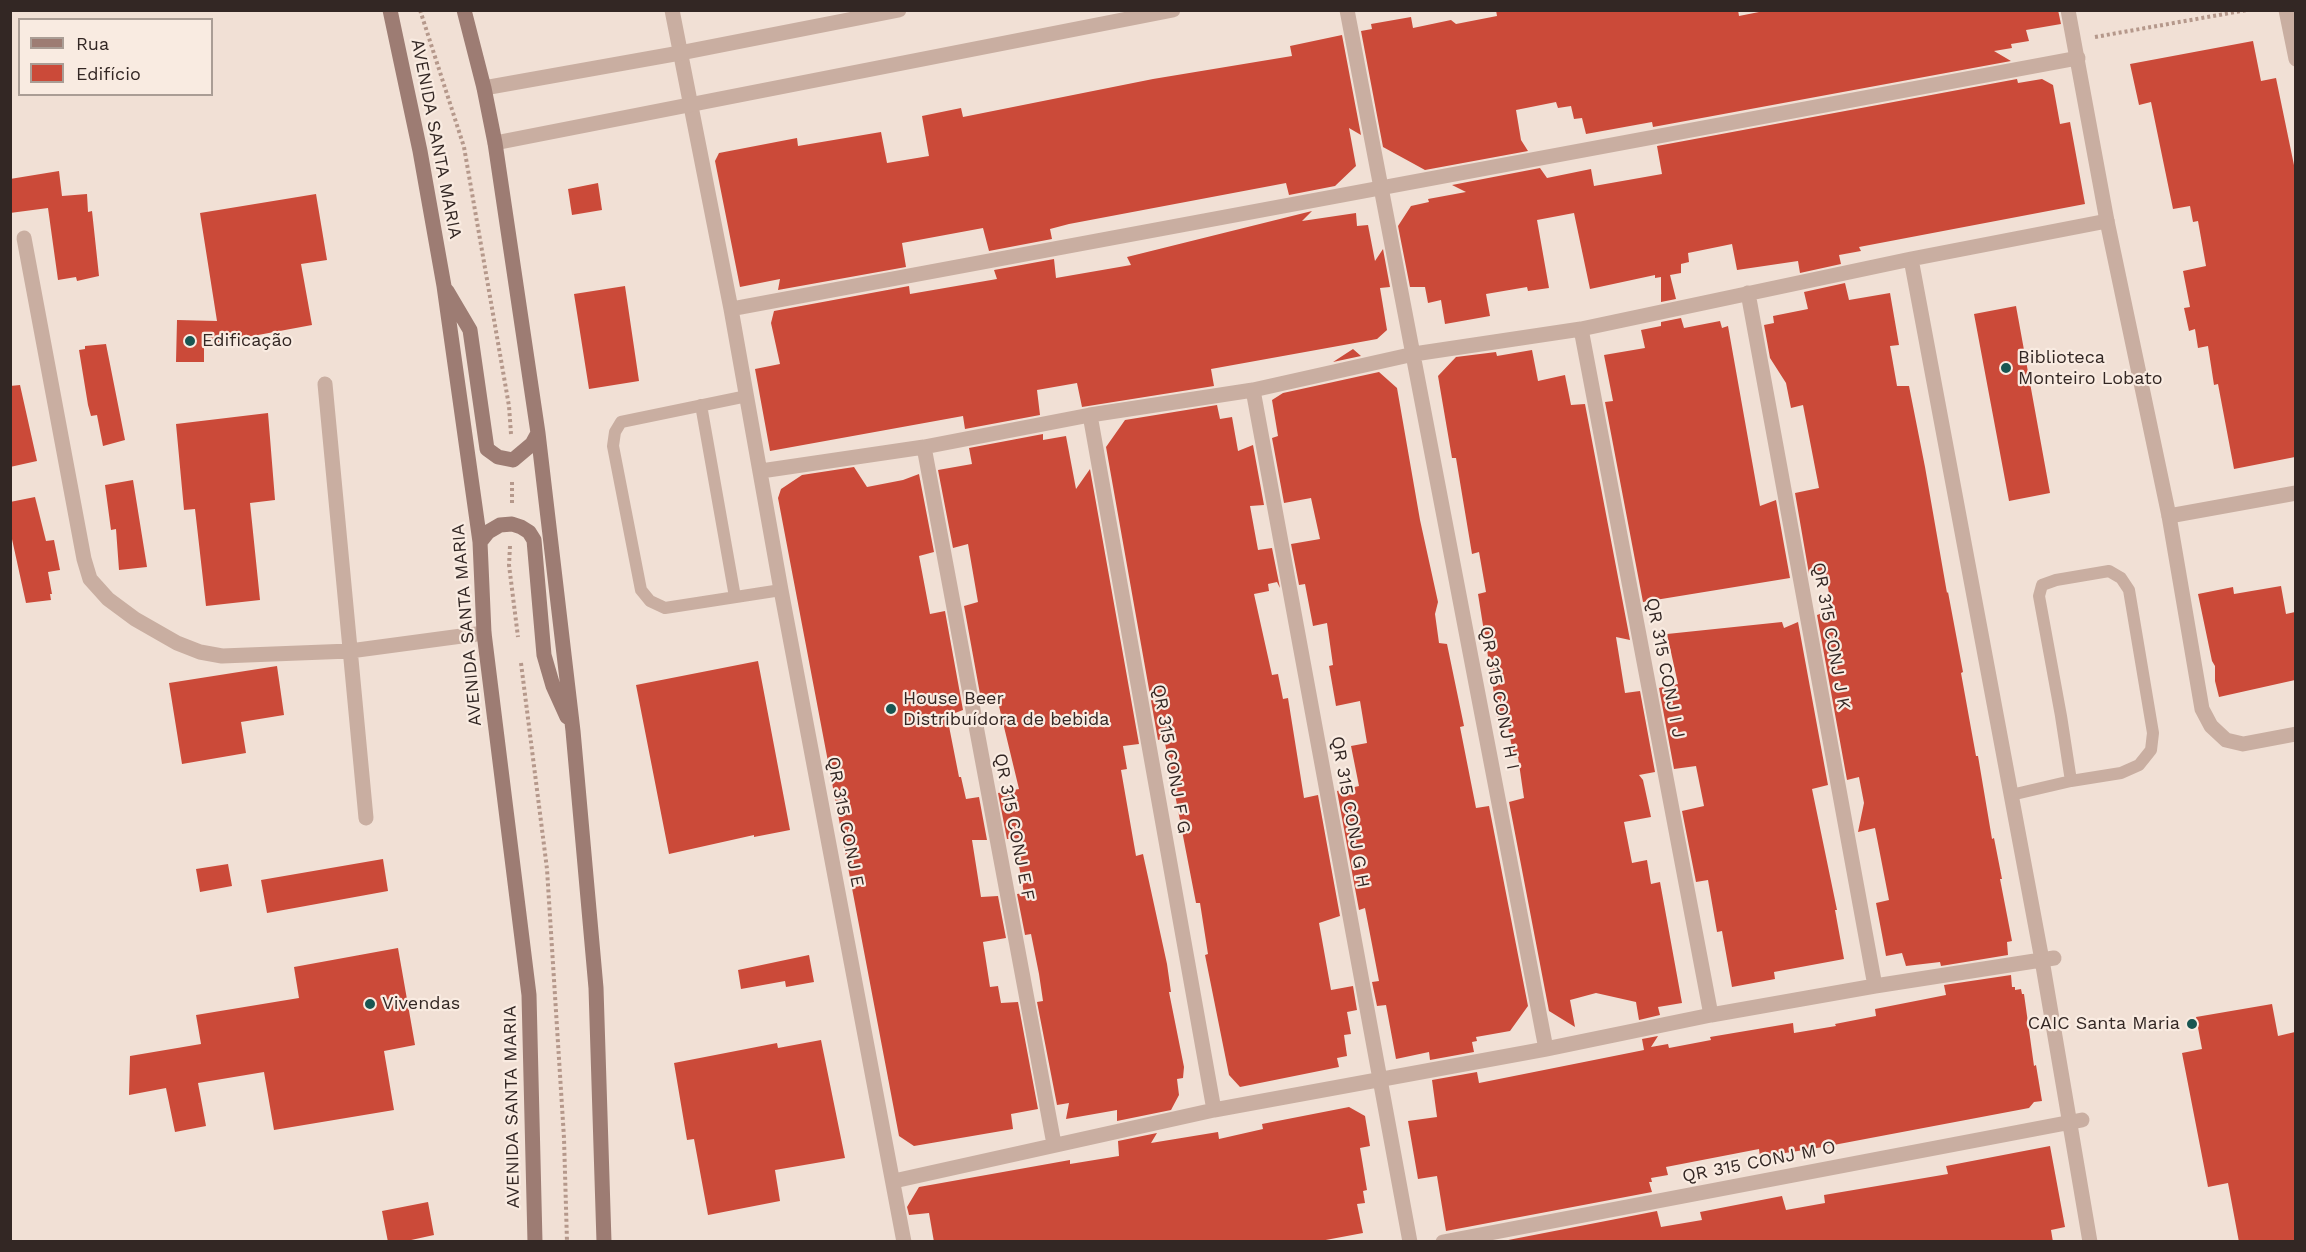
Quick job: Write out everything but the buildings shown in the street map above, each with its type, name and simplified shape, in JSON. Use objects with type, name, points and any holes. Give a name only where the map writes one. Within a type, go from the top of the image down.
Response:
[{"type":"main road","name":"AVENIDA SANTA MARIA","points":[[390,10],[420,151],[444,286],[480,542],[484,633],[529,995],[535,1242]]},
{"type":"main road","points":[[464,10],[495,143],[538,433],[573,731],[596,988],[604,1242]]},
{"type":"main road","points":[[444,286],[470,330],[488,449],[498,457],[513,460],[531,444],[538,433]]},
{"type":"main road","points":[[480,542],[488,532],[500,525],[512,524],[529,532],[534,540],[544,655],[553,686],[573,731]]},
{"type":"street","name":"QR 315 CONJ E","points":[[672,10],[731,309],[781,590],[904,1242]]},
{"type":"street","points":[[484,88],[680,53],[899,10]]},
{"type":"street","points":[[495,143],[1173,10]]},
{"type":"street","name":"QR 315 CONJ H I","points":[[1347,10],[1546,1049]]},
{"type":"street","points":[[2068,10],[2107,221],[2169,516],[2202,709],[2211,726],[2226,740],[2243,744],[2295,734]]},
{"type":"street","points":[[2286,10],[2295,59]]},
{"type":"street","points":[[731,309],[2078,58]]},
{"type":"street","points":[[760,471],[924,447],[1090,415],[1253,390],[1414,354],[1581,329],[1911,259],[2107,221]]},
{"type":"street","points":[[24,238],[84,559],[90,579],[108,599],[135,619],[177,643],[200,652],[222,656],[350,651],[484,633]]},
{"type":"street","points":[[1911,259],[2011,795],[2048,959],[2076,1121],[2090,1242]]},
{"type":"street","name":"QR 315 CONJ J K","points":[[1748,293],[1875,986]]},
{"type":"street","name":"QR 315 CONJ I J","points":[[1581,329],[1711,1015]]},
{"type":"street","points":[[325,384],[366,818]]},
{"type":"street","name":"QR 315 CONJ G H","points":[[1253,390],[1410,1242]]},
{"type":"street","name":"QR 315 CONJ F G","points":[[1090,415],[1214,1110]]},
{"type":"street","name":"QR 315 CONJ E F","points":[[924,447],[1054,1144]]},
{"type":"street","points":[[2169,516],[2295,493]]},
{"type":"street","points":[[894,1181],[1214,1110],[1546,1049],[1711,1015],[2048,959]]},
{"type":"street","name":"QR 315 CONJ M O","points":[[1443,1242],[2076,1121]]},
{"type":"lane","points":[[747,396],[621,422],[615,432],[612,446],[641,590],[650,601],[664,608],[781,590]]},
{"type":"lane","points":[[701,405],[735,597]]},
{"type":"lane","points":[[2011,795],[2071,781],[2121,773],[2139,765],[2151,750],[2153,733],[2129,590],[2121,578],[2109,571],[2056,580],[2042,585],[2039,596],[2071,781]]},
{"type":"path","points":[[420,10],[464,147],[509,406],[513,460],[509,565],[519,647]]},
{"type":"path","points":[[2074,42],[2247,10]]},
{"type":"path","points":[[521,658],[547,869],[564,1138],[567,1242]]},
{"type":"place","name":"Edificação","points":[[190,341]]},
{"type":"place","name":"Biblioteca Monteiro Lobato","points":[[2006,368]]},
{"type":"place","name":"House Beer Distribuídora de bebida","points":[[891,709]]},
{"type":"place","name":"Vivendas","points":[[370,1004]]},
{"type":"place","name":"CAIC Santa Maria","points":[[2192,1024]]}]
